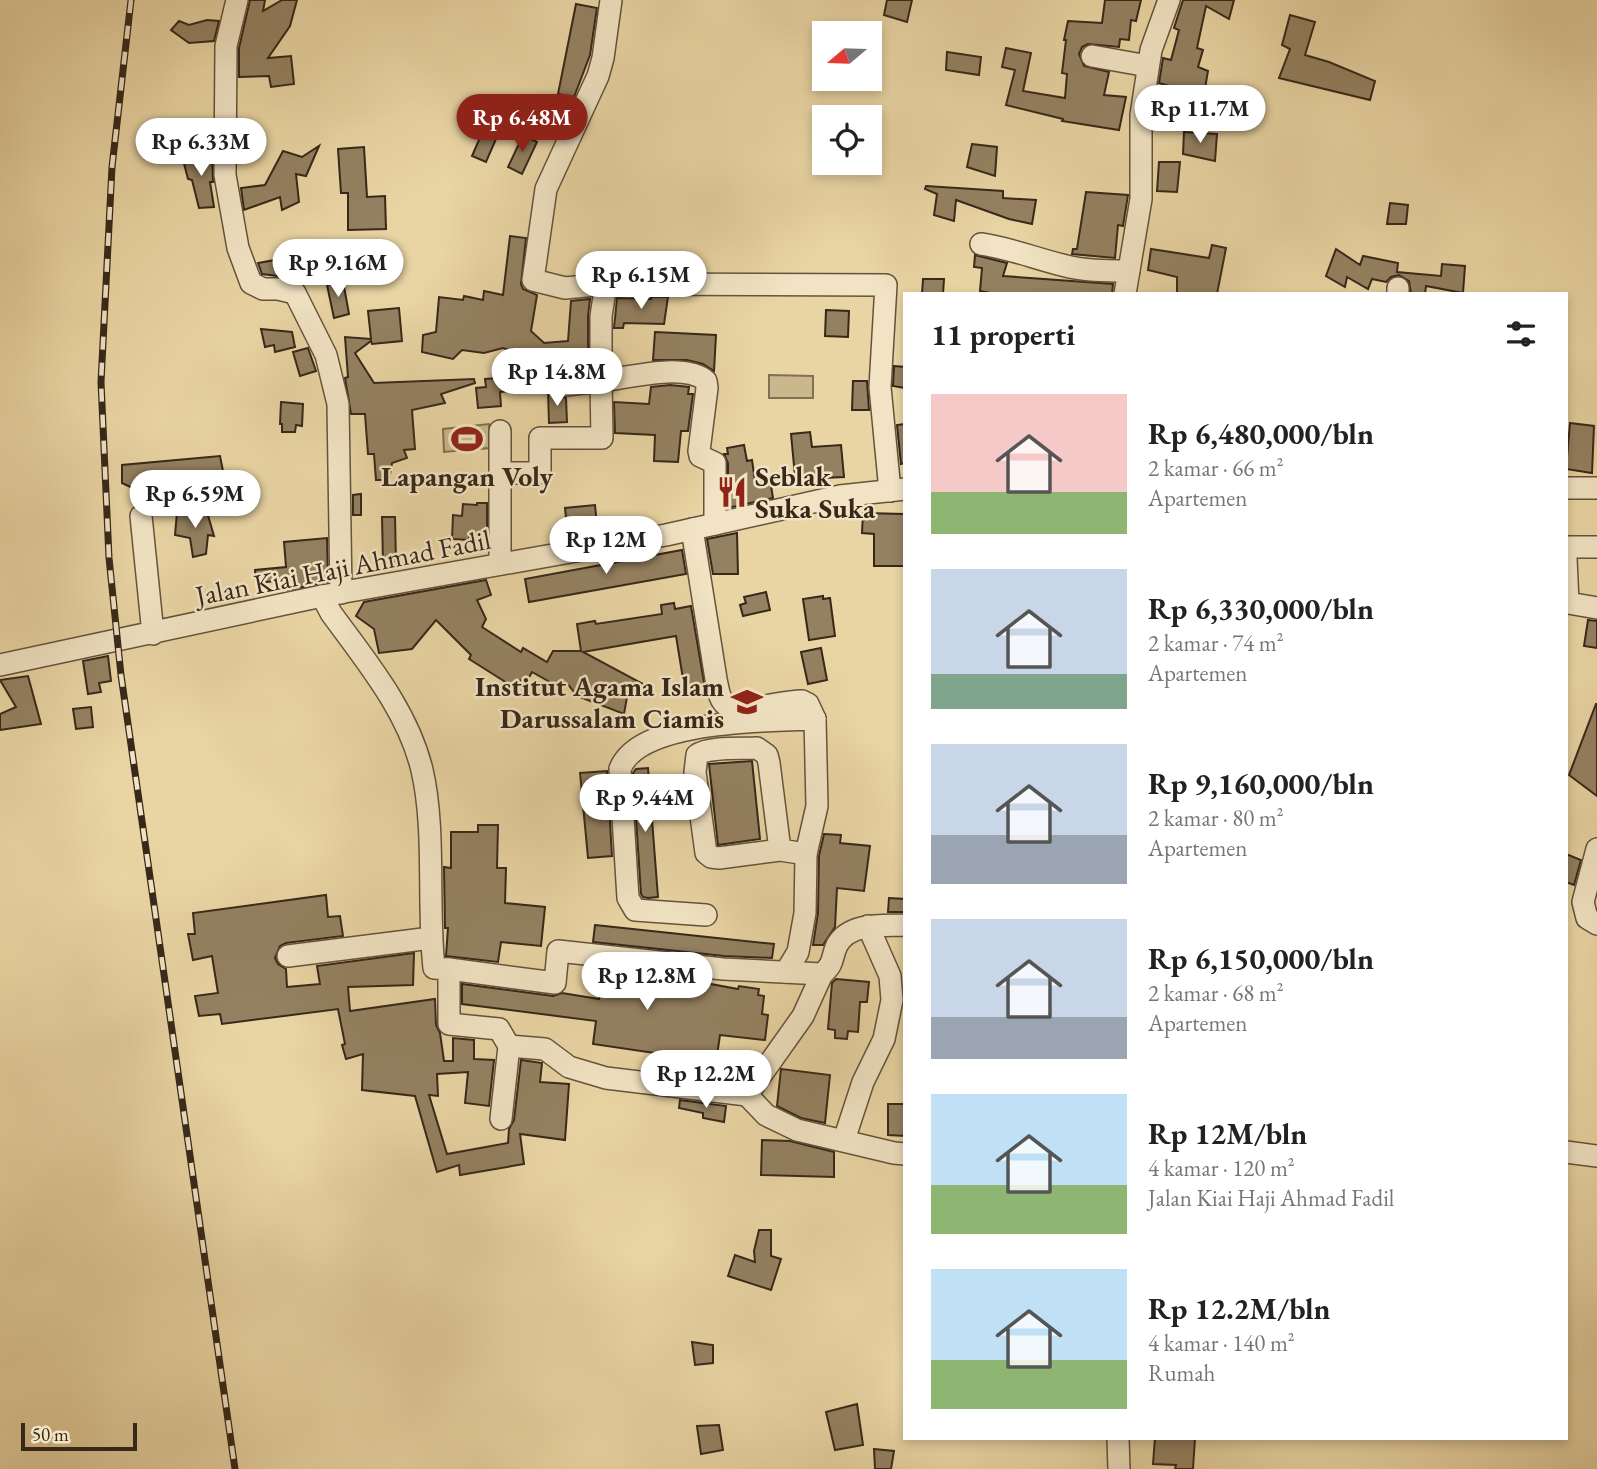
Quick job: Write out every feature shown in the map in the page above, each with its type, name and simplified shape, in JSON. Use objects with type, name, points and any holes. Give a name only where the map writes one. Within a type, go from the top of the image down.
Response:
[{"type":"street","points":[[237,0],[226,46],[225,175],[238,248],[251,283],[263,289],[295,293],[326,355],[338,404],[331,613],[399,710],[422,771],[427,807],[431,938],[435,968],[555,983],[558,951],[723,969],[822,974]]},
{"type":"street","points":[[611,0],[598,76],[546,189],[533,280],[565,288],[606,284],[886,285],[880,387],[898,490]]},
{"type":"street","points":[[1125,292],[1141,199],[1141,115],[1151,50],[1169,0]]},
{"type":"street","points":[[1092,56],[1149,66]]},
{"type":"street","points":[[981,244],[1009,249],[1063,266],[1097,271],[1129,271]]},
{"type":"street","points":[[500,473],[540,473],[540,438],[602,438],[601,316],[606,284]]},
{"type":"street","points":[[566,386],[661,372],[696,374],[706,381],[699,454],[715,463],[715,524]]},
{"type":"street","points":[[500,431],[500,564]]},
{"type":"street","points":[[1568,488],[1597,488]]},
{"type":"street","name":"Jalan Kiai Haji Ahmad Fadil","points":[[0,665],[332,594],[692,529],[840,496],[898,490]]},
{"type":"street","points":[[141,516],[153,634]]},
{"type":"street","points":[[692,529],[716,680],[722,700],[727,706],[737,709],[803,701],[808,704],[815,719],[817,806],[806,854],[805,913],[798,952],[786,972]]},
{"type":"street","points":[[1568,547],[1597,547]]},
{"type":"street","points":[[1568,603],[1597,608]]},
{"type":"street","points":[[706,915],[635,910],[631,907],[628,898],[620,769],[624,759],[633,750],[657,739],[716,723],[815,719]]},
{"type":"street","points":[[780,850],[767,755],[757,748],[711,750],[697,755],[695,772],[706,853],[719,858],[780,850],[806,854]]},
{"type":"street","points":[[1597,849],[1583,902],[1587,918],[1597,924]]},
{"type":"street","points":[[747,1095],[803,1016],[822,974],[832,965],[837,946],[845,937],[853,931],[903,925]]},
{"type":"street","points":[[844,1140],[863,1082],[884,1039],[891,1007],[890,976],[870,930]]},
{"type":"street","points":[[288,956],[431,938]]},
{"type":"street","points":[[449,969],[449,1024],[499,1029],[509,1046],[501,1119]]},
{"type":"street","points":[[509,1046],[545,1049],[569,1067],[606,1078],[747,1095],[766,1115],[797,1130],[903,1154]]},
{"type":"street","points":[[1568,1152],[1597,1156]]},
{"type":"street","points":[[1118,1440],[1119,1469]]},
{"type":"shaded area","points":[[769,375],[813,376],[813,398],[769,398]]},
{"type":"shaded area","name":"Lapangan Voly","points":[[489,424],[490,448],[444,452],[443,429]]},
{"type":"building","points":[[250,0],[265,0],[263,11],[282,0],[297,0],[290,26],[268,58],[291,56],[294,84],[271,87],[269,76],[239,77],[239,48]]},
{"type":"building","points":[[887,0],[912,0],[907,22],[884,15]]},
{"type":"building","points":[[1105,0],[1141,0],[1136,21],[1131,20],[1129,40],[1120,39],[1119,47],[1088,44],[1082,47],[1079,54],[1084,66],[1109,72],[1104,95],[1126,97],[1119,130],[1062,121],[1063,119],[1006,105],[1015,70],[1002,67],[1006,48],[1031,53],[1023,91],[1065,98],[1067,74],[1062,73],[1068,21],[1102,23]]},
{"type":"building","points":[[1183,0],[1234,0],[1229,19],[1206,6],[1197,48],[1203,50],[1198,67],[1208,71],[1204,94],[1213,95],[1208,113],[1174,107],[1176,88],[1159,83],[1163,58],[1171,60],[1179,30],[1174,28]]},
{"type":"building","points":[[576,4],[597,8],[590,55],[574,97],[558,94]]},
{"type":"building","points":[[1290,15],[1315,22],[1305,55],[1375,81],[1370,100],[1279,78],[1290,49],[1282,45]]},
{"type":"building","points":[[207,20],[219,21],[214,41],[189,43],[171,30],[179,21],[189,25]]},
{"type":"building","points":[[947,52],[981,57],[979,75],[946,70]]},
{"type":"building","points":[[1184,132],[1217,134],[1215,161],[1183,154]]},
{"type":"building","points":[[482,133],[496,139],[486,162],[472,156]]},
{"type":"building","points":[[523,135],[537,142],[522,174],[508,167]]},
{"type":"building","points":[[972,144],[997,147],[995,176],[967,167]]},
{"type":"building","points":[[319,146],[306,176],[296,174],[299,202],[282,210],[280,197],[244,210],[241,188],[265,185],[283,151],[302,157]]},
{"type":"building","points":[[364,147],[367,197],[385,196],[386,229],[348,230],[348,193],[341,193],[338,149]]},
{"type":"building","points":[[212,154],[213,182],[210,182],[214,207],[199,208],[182,156]]},
{"type":"building","points":[[1159,162],[1180,162],[1177,192],[1157,191]]},
{"type":"building","points":[[926,186],[1003,191],[1003,198],[1036,200],[1032,224],[1009,219],[956,200],[954,221],[934,215],[937,194],[925,189]]},
{"type":"building","points":[[1086,192],[1128,195],[1123,226],[1118,225],[1115,258],[1072,254],[1073,249],[1077,249]]},
{"type":"building","points":[[1390,203],[1408,205],[1406,224],[1387,224]]},
{"type":"building","points":[[510,236],[526,238],[521,284],[523,289],[537,295],[531,331],[544,343],[568,341],[571,301],[590,299],[588,369],[563,369],[561,355],[526,356],[503,348],[484,353],[462,350],[453,359],[422,352],[423,335],[436,332],[439,297],[463,300],[464,296],[483,300],[484,291],[503,295]]},
{"type":"building","points":[[1212,245],[1226,248],[1217,292],[1177,292],[1177,277],[1148,270],[1151,249],[1209,258]]},
{"type":"building","points":[[1336,249],[1360,265],[1363,256],[1398,263],[1397,272],[1441,276],[1442,264],[1465,266],[1463,292],[1426,286],[1425,292],[1411,292],[1409,281],[1399,275],[1386,282],[1372,279],[1368,289],[1347,277],[1345,287],[1326,276]]},
{"type":"building","points":[[975,255],[1007,263],[1003,276],[1113,284],[1112,292],[985,292],[980,291],[982,268],[974,267]]},
{"type":"building","points":[[275,260],[278,276],[262,274],[258,263]]},
{"type":"building","points":[[923,279],[944,279],[943,292],[922,292]]},
{"type":"building","points":[[343,281],[349,314],[334,318],[327,285]]},
{"type":"building","points":[[668,297],[664,324],[624,323],[623,328],[614,328],[617,298]]},
{"type":"building","points":[[399,308],[402,341],[372,344],[371,341],[355,353],[374,383],[474,379],[475,383],[441,394],[445,403],[412,410],[415,449],[404,450],[407,458],[392,463],[389,480],[376,480],[374,454],[368,454],[365,414],[351,414],[345,378],[348,377],[345,337],[371,339],[368,311]]},
{"type":"building","points":[[826,310],[849,311],[848,337],[825,336]]},
{"type":"building","points":[[261,329],[292,332],[295,347],[275,352],[274,345],[265,347]]},
{"type":"building","points":[[655,332],[716,335],[714,371],[703,364],[687,360],[653,360]]},
{"type":"building","points":[[308,348],[316,371],[300,376],[293,352]]},
{"type":"building","points":[[894,366],[903,367],[903,388],[893,386]]},
{"type":"building","points":[[512,377],[513,391],[500,392],[501,406],[478,408],[476,388],[486,387],[485,379]]},
{"type":"building","points":[[853,381],[867,381],[869,410],[852,410]]},
{"type":"building","points":[[651,387],[689,387],[688,394],[693,394],[688,431],[681,431],[678,462],[654,461],[655,435],[615,433],[614,402],[649,404]]},
{"type":"building","points":[[548,390],[554,390],[560,397],[566,398],[567,422],[549,423]]},
{"type":"building","points":[[281,402],[303,404],[302,426],[296,425],[295,432],[282,432]]},
{"type":"building","points":[[1570,423],[1594,426],[1592,473],[1568,469]]},
{"type":"building","points":[[903,424],[901,464],[897,425]]},
{"type":"building","points":[[810,432],[812,447],[841,445],[844,477],[800,479],[800,476],[795,476],[791,434]]},
{"type":"building","points":[[744,445],[747,461],[752,460],[755,481],[770,479],[773,498],[728,508],[728,463],[724,454],[728,454],[727,448]]},
{"type":"building","points":[[220,456],[225,481],[141,492],[122,483],[122,465]]},
{"type":"building","points":[[361,494],[361,515],[353,515],[353,495]]},
{"type":"building","points":[[487,503],[487,537],[469,535],[469,540],[452,539],[453,515],[462,516],[463,504]]},
{"type":"building","points":[[595,505],[597,526],[567,528],[565,508]]},
{"type":"building","points":[[177,512],[207,512],[214,536],[208,535],[206,554],[193,557],[190,538],[175,535]]},
{"type":"building","points":[[863,513],[903,514],[903,566],[874,566],[874,534],[862,533]]},
{"type":"building","points":[[382,517],[395,517],[396,562],[383,562]]},
{"type":"building","points":[[737,533],[738,574],[713,574],[707,539]]},
{"type":"building","points":[[327,538],[328,582],[288,590],[287,580],[256,583],[255,570],[286,567],[284,542]]},
{"type":"building","points":[[682,550],[686,574],[529,602],[525,579]]},
{"type":"building","points":[[486,580],[491,595],[477,600],[486,619],[482,627],[521,652],[523,648],[547,662],[553,651],[581,651],[577,624],[595,621],[596,624],[662,614],[661,605],[674,603],[675,609],[691,606],[706,694],[686,697],[676,636],[583,652],[645,685],[627,697],[624,714],[577,696],[567,683],[557,686],[532,672],[526,683],[520,680],[515,688],[469,659],[471,655],[436,620],[412,649],[379,653],[374,629],[356,616],[364,602]]},
{"type":"building","points":[[766,592],[770,610],[743,616],[740,605],[746,603],[744,597]]},
{"type":"building","points":[[823,596],[823,599],[830,598],[835,636],[809,640],[803,599]]},
{"type":"building","points":[[1588,620],[1597,621],[1597,648],[1584,646]]},
{"type":"building","points":[[821,648],[827,680],[808,684],[801,652]]},
{"type":"building","points":[[108,656],[111,681],[99,683],[101,692],[88,694],[83,661]]},
{"type":"building","points":[[28,676],[41,724],[0,730],[0,714],[16,707],[0,680]]},
{"type":"building","points":[[1597,704],[1597,796],[1569,775]]},
{"type":"building","points":[[91,707],[93,727],[76,729],[73,709]]},
{"type":"building","points":[[752,761],[760,839],[718,845],[709,764]]},
{"type":"building","points":[[648,768],[658,897],[648,898],[641,894],[633,773],[636,769]]},
{"type":"building","points":[[607,771],[612,856],[588,858],[580,773]]},
{"type":"building","points":[[478,825],[498,825],[497,868],[506,868],[505,903],[545,907],[541,946],[501,942],[498,962],[446,956],[448,928],[445,928],[444,867],[451,868],[451,832],[478,832]]},
{"type":"building","points":[[824,834],[841,835],[840,843],[870,846],[864,891],[837,888],[835,927],[823,945],[813,945],[818,913],[819,856]]},
{"type":"building","points":[[1568,855],[1581,860],[1574,885],[1568,883]]},
{"type":"building","points":[[326,895],[328,917],[340,916],[343,936],[280,946],[275,958],[278,964],[286,969],[287,987],[320,984],[317,966],[414,953],[413,985],[348,987],[350,1011],[435,999],[436,1025],[440,1033],[444,1061],[453,1061],[453,1038],[474,1040],[474,1059],[494,1060],[489,1106],[465,1103],[468,1072],[437,1074],[438,1096],[429,1095],[447,1154],[508,1143],[509,1129],[514,1120],[521,1060],[542,1063],[540,1082],[569,1084],[565,1140],[520,1134],[524,1164],[460,1175],[459,1165],[437,1172],[415,1096],[362,1090],[363,1054],[346,1059],[338,1009],[222,1024],[220,1014],[199,1016],[195,996],[218,993],[212,956],[193,960],[188,934],[195,934],[193,913]]},
{"type":"building","points":[[889,898],[903,899],[903,912],[888,912]]},
{"type":"building","points":[[595,925],[774,944],[772,958],[724,956],[593,942]]},
{"type":"building","points":[[603,969],[668,976],[738,989],[739,986],[759,989],[758,995],[764,996],[762,1014],[768,1015],[765,1040],[720,1035],[716,1062],[593,1044],[596,1021],[462,1004],[462,984],[599,999]]},
{"type":"building","points":[[836,979],[869,982],[867,1002],[860,1002],[858,1032],[848,1031],[847,1039],[835,1038],[835,1030],[828,1029],[832,983]]},
{"type":"building","points":[[781,1069],[830,1075],[825,1123],[801,1118],[777,1106]]},
{"type":"building","points":[[680,1100],[726,1106],[724,1122],[703,1118],[703,1113],[679,1108]]},
{"type":"building","points":[[888,1104],[903,1104],[903,1136],[888,1135]]},
{"type":"building","points":[[762,1140],[790,1141],[834,1152],[834,1177],[761,1175]]},
{"type":"building","points":[[759,1230],[771,1230],[771,1256],[781,1259],[771,1290],[728,1276],[735,1255],[755,1262],[754,1251]]},
{"type":"building","points":[[692,1342],[713,1345],[713,1363],[695,1365]]},
{"type":"building","points":[[857,1404],[863,1445],[835,1450],[826,1412]]},
{"type":"building","points":[[719,1425],[723,1450],[701,1454],[697,1426]]},
{"type":"building","points":[[1155,1440],[1195,1440],[1193,1469],[1175,1469],[1176,1465],[1153,1464]]},
{"type":"building","points":[[874,1449],[894,1451],[891,1469],[875,1469]]},
{"type":"railway","points":[[131,0],[112,167],[101,382],[109,558],[121,675],[235,1469]]},
{"type":"place","name":"Lapangan Voly","points":[[467,439]]},
{"type":"place","name":"Seblak Suka Suka","points":[[732,492]]},
{"type":"place","name":"Institut Agama Islam Darussalam Ciamis","points":[[747,702]]}]
